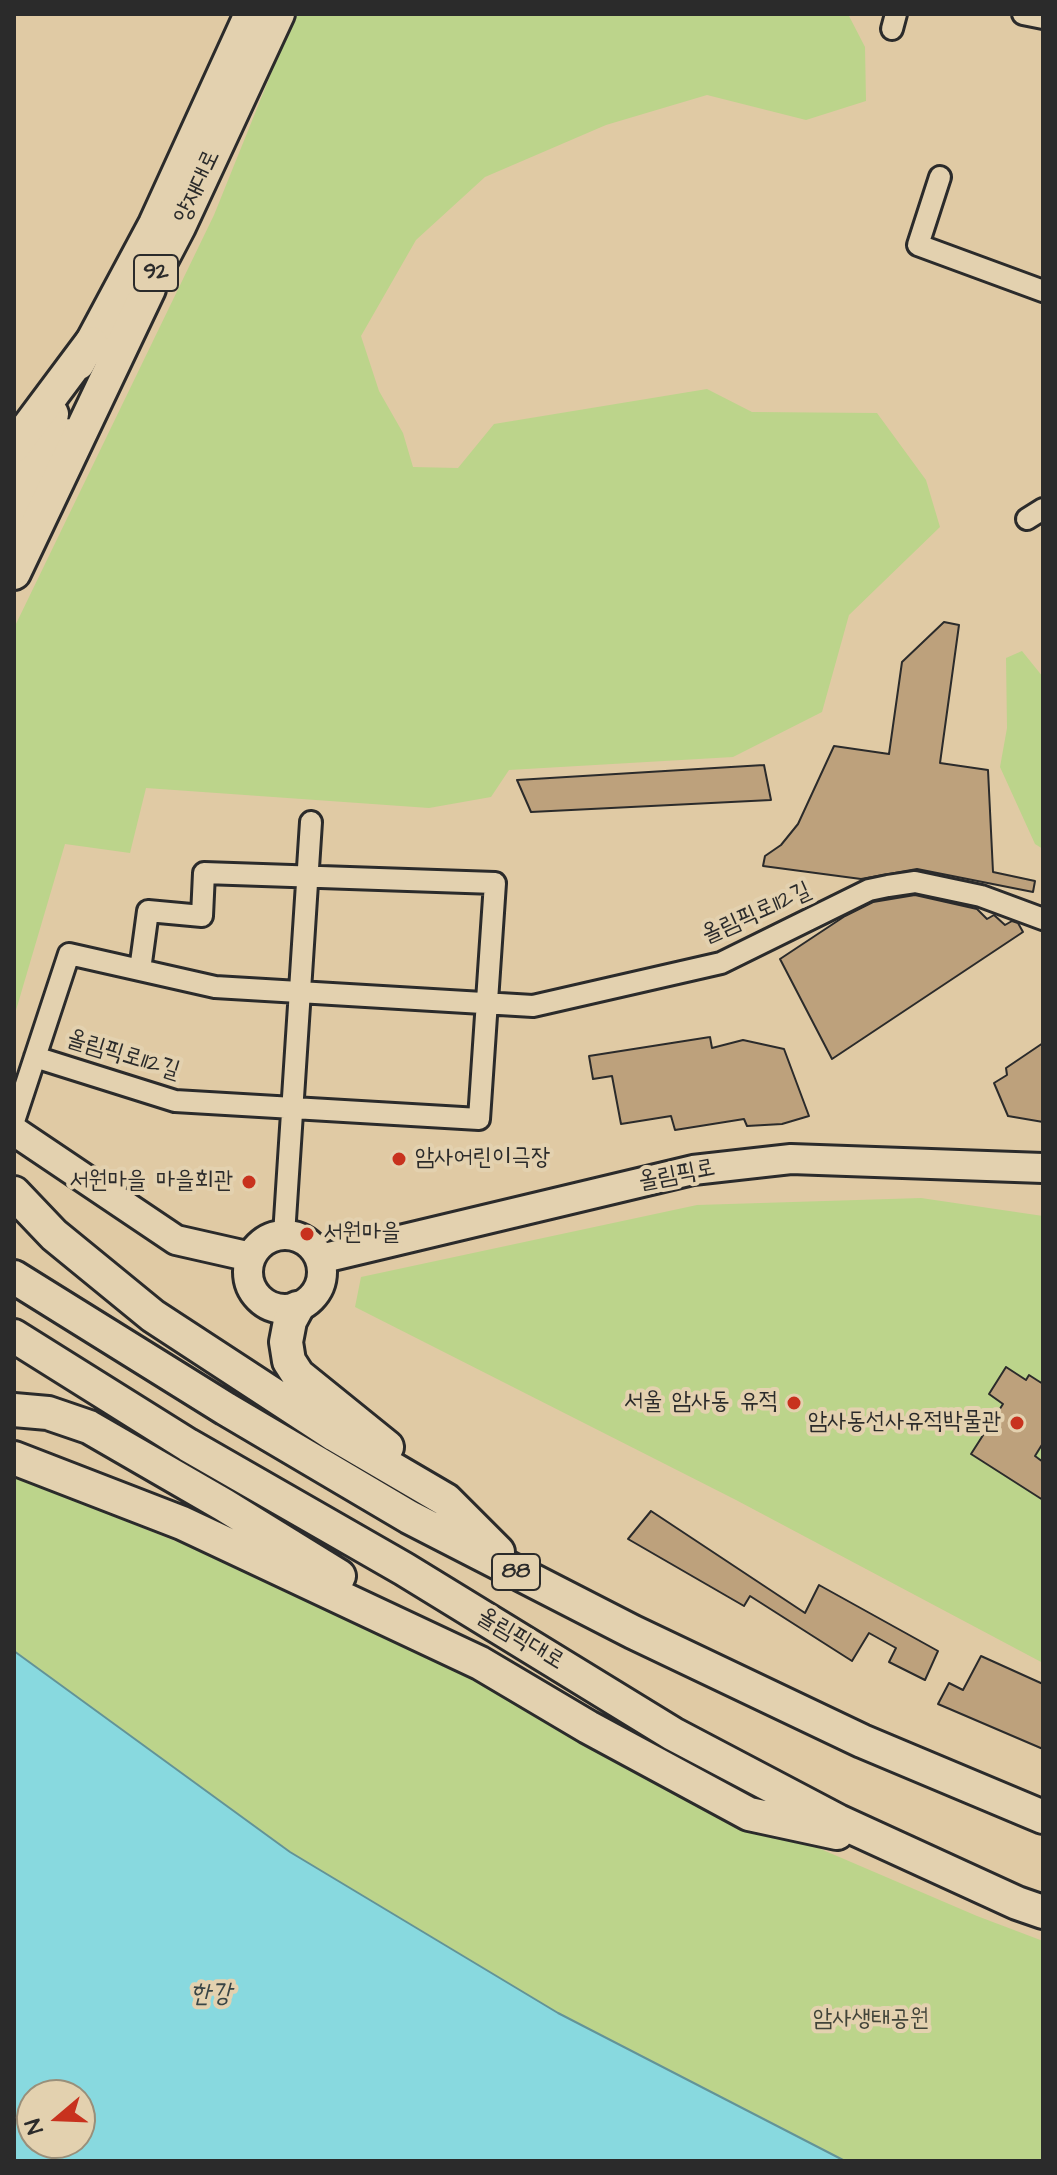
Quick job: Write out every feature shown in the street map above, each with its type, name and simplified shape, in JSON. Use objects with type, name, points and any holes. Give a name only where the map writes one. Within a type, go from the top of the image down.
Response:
[{"type":"highway","points":[[14,573],[149,289]]},
{"type":"highway","points":[[14,446],[91,343]]},
{"type":"highway","points":[[14,1193],[54,1235],[153,1316],[335,1435],[446,1500]]},
{"type":"highway","name":"88","points":[[14,1277],[226,1409],[409,1517],[633,1632],[862,1741],[1043,1817]]},
{"type":"highway","points":[[297,1308],[290,1321],[286,1342],[289,1361],[298,1375],[408,1464],[520,1574]]},
{"type":"highway","name":"올림픽대로","points":[[14,1336],[188,1445],[404,1569],[673,1734],[838,1821],[1043,1912]]},
{"type":"highway","points":[[14,1410],[48,1413],[89,1427],[224,1505],[588,1727],[749,1814],[887,1843]]},
{"type":"highway","points":[[14,1458],[182,1523],[480,1663]]},
{"type":"main road","name":"양재대로","points":[[14,480],[154,224],[250,14]]},
{"type":"main road","name":"양재대로","points":[[14,522],[149,289],[279,14]]},
{"type":"main road","points":[[14,1131],[176,1240],[251,1257]]},
{"type":"main road","name":"올림픽로","points":[[320,1259],[707,1169],[791,1159],[1043,1168]]},
{"type":"main road","points":[[284,1235],[306,1242],[320,1259],[321,1283],[316,1294],[297,1308],[274,1308],[255,1294],[249,1283],[251,1257],[265,1241],[284,1235]]},
{"type":"street","points":[[1023,14],[1043,18]]},
{"type":"street","points":[[940,177],[918,245],[1043,291]]},
{"type":"street","points":[[284,1235],[311,822]]},
{"type":"street","name":"올림픽로112길","points":[[35,1057],[175,1101],[479,1119],[495,883],[204,873],[202,916],[148,911],[140,970]]},
{"type":"street","name":"올림픽로112길","points":[[14,1121],[69,954],[215,987],[533,1006],[721,963],[869,890],[888,886],[915,882],[981,896],[1043,919]]},
{"type":"green space","points":[[295,14],[848,14],[865,47],[866,101],[806,120],[707,95],[606,125],[485,177],[416,240],[361,336],[379,391],[403,433],[413,467],[458,468],[494,424],[707,389],[752,412],[877,413],[926,480],[940,527],[849,615],[822,712],[733,757],[509,770],[491,797],[429,808],[146,788],[130,853],[65,844],[14,1017],[14,628],[214,215]]},
{"type":"green space","points":[[1022,651],[1043,677],[1043,849],[1035,844],[1000,767],[1007,728],[1006,658]]},
{"type":"green space","name":"서울 암사동 유적","points":[[921,1198],[1043,1216],[1043,1663],[736,1500],[355,1307],[361,1277],[697,1205]]},
{"type":"green space","name":"암사생태공원","points":[[14,1476],[175,1541],[288,1581],[510,1700],[746,1817],[1043,1941],[1043,2161],[845,2161],[558,2013],[290,1852],[14,1651]]},
{"type":"water","name":"한강","points":[[14,1651],[290,1852],[558,2013],[845,2161],[14,2161]]},
{"type":"building","points":[[944,622],[959,625],[940,763],[988,770],[993,872],[1035,881],[1033,892],[917,869],[861,879],[763,866],[765,856],[781,845],[798,824],[834,746],[889,754],[902,662]]},
{"type":"building","points":[[764,765],[771,800],[531,812],[517,780]]},
{"type":"building","points":[[915,895],[977,909],[987,919],[994,915],[1005,925],[1012,921],[1018,923],[1023,932],[832,1059],[780,959],[845,916],[873,902]]},
{"type":"building","points":[[710,1037],[712,1048],[743,1040],[784,1049],[809,1116],[782,1124],[747,1126],[744,1119],[675,1130],[671,1116],[621,1124],[612,1076],[593,1079],[589,1056]]},
{"type":"building","points":[[1043,1043],[1043,1122],[1008,1116],[994,1083],[1007,1075],[1006,1068]]},
{"type":"building","name":"암사동선사유적박물관","points":[[1006,1367],[1026,1380],[1029,1375],[1043,1384],[1043,1443],[1035,1456],[1043,1462],[1043,1500],[971,1454],[1003,1404],[989,1394]]},
{"type":"building","points":[[651,1511],[805,1613],[819,1585],[938,1651],[925,1680],[889,1662],[896,1648],[869,1633],[852,1661],[750,1596],[744,1606],[628,1539]]},
{"type":"building","points":[[981,1656],[1043,1684],[1043,1749],[938,1704],[949,1683],[963,1690]]},
{"type":"place","name":"암사어린이극장","points":[[399,1159]]},
{"type":"place","name":"서원마을 마을회관","points":[[249,1182]]},
{"type":"place","name":"서원마을","points":[[307,1234]]},
{"type":"place","name":"서울 암사동 유적","points":[[794,1403]]},
{"type":"place","name":"암사동선사유적박물관","points":[[1017,1423]]}]
